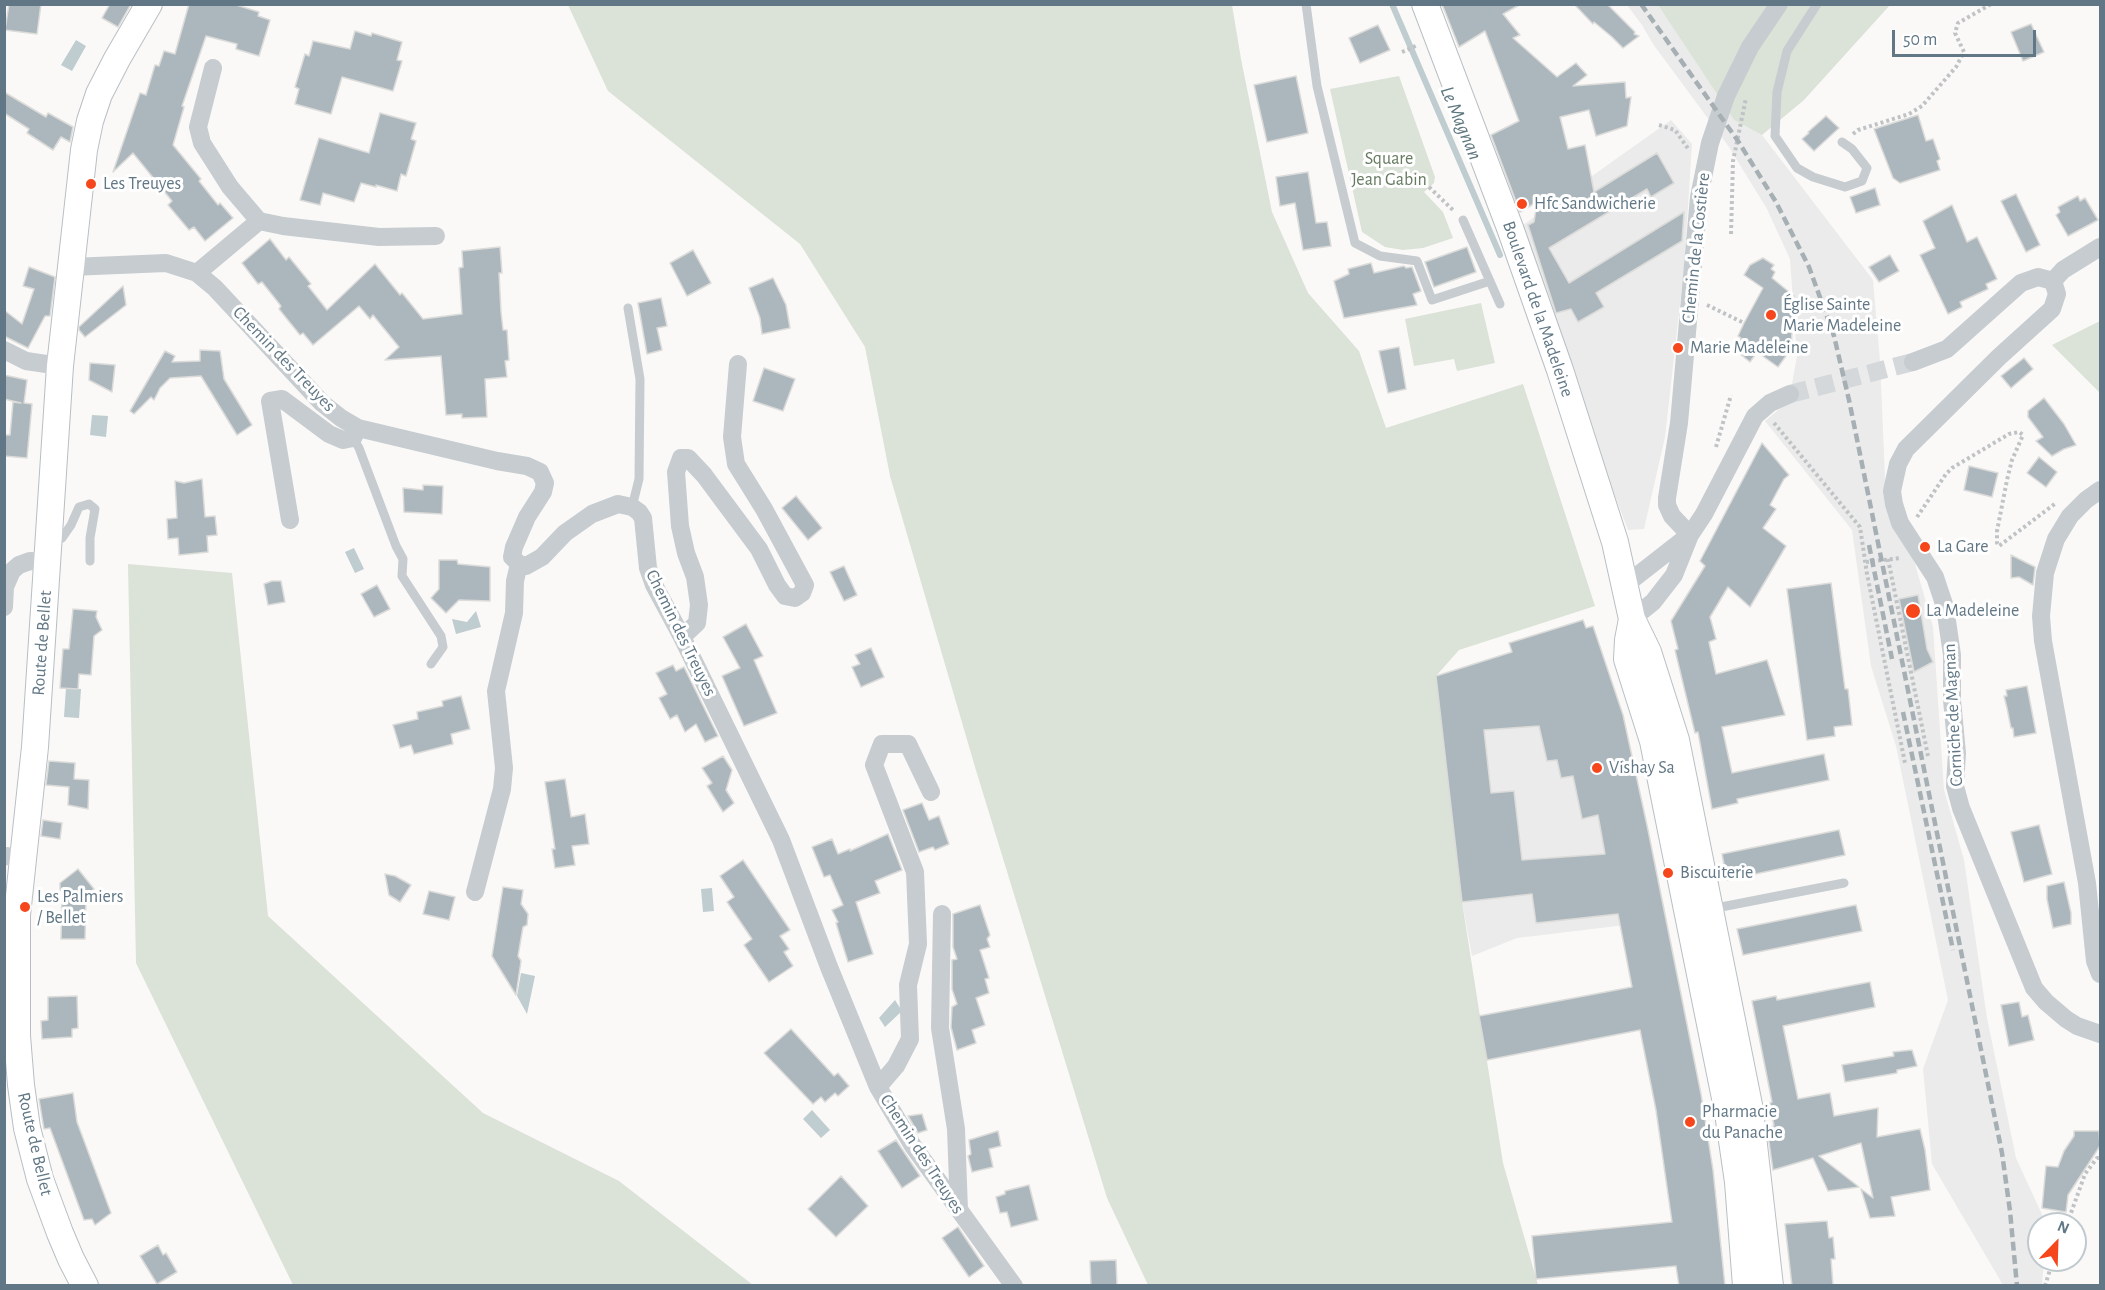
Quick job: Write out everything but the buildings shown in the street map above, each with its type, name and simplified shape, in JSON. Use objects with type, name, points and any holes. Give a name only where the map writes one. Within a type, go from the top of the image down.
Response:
[{"type":"street","name":"Route de Bellet","points":[[85,1286],[70,1259],[38,1169],[27,1128],[10,1030],[16,915],[14,857],[34,747],[60,366],[80,178],[90,121],[99,94],[149,4]]},
{"type":"street","name":"Boulevard de la Madeleine","points":[[1425,4],[1510,228],[1560,370],[1612,533],[1632,619],[1648,652],[1676,740],[1738,1182],[1746,1286]]},
{"type":"street","name":"Chemin de la Costière","points":[[1690,535],[1672,516],[1667,498],[1679,423],[1699,197],[1710,143],[1726,96],[1750,47],[1779,4]]},
{"type":"street","points":[[213,68],[198,128],[202,143],[230,188],[259,221],[379,237],[436,236]]},
{"type":"street","points":[[197,273],[259,221]]},
{"type":"street","points":[[1913,362],[1947,349],[2020,283],[2038,277],[2053,281],[2063,270],[2100,247]]},
{"type":"street","name":"Chemin des Treuyes","points":[[71,267],[166,263],[197,273],[215,288],[322,403],[356,433],[527,466],[540,472],[545,483],[543,492],[527,517],[513,547],[512,557],[519,564]]},
{"type":"street","name":"Corniche de Magnan","points":[[2053,281],[2057,294],[2052,309],[1918,436],[1902,456],[1893,477],[1892,491],[1896,513],[1906,533],[1924,557],[1935,577],[1945,607],[1952,655],[1952,700],[1957,753],[1955,786],[1961,808],[2034,988],[2066,1019],[2077,1026],[2100,1034]]},
{"type":"street","points":[[4,350],[26,361],[60,366]]},
{"type":"street","points":[[682,637],[697,623],[699,604],[695,577],[686,553],[680,526],[676,472],[681,458],[688,459],[704,475],[759,549],[785,596],[795,598],[802,593],[805,585],[764,509],[736,464],[732,437],[738,364]]},
{"type":"street","points":[[1632,619],[1653,602],[1674,575],[1690,535],[1704,514],[1755,416],[1790,394]]},
{"type":"street","points":[[290,520],[270,401],[282,399],[329,434],[343,440],[356,433]]},
{"type":"street","points":[[2100,490],[2086,500],[2061,529],[2045,573],[2041,616],[2044,651],[2087,883],[2095,961],[2100,974]]},
{"type":"street","points":[[475,892],[502,789],[504,768],[496,691],[514,613],[515,581],[519,564],[526,566],[542,557],[565,533],[592,514],[618,504],[632,507]]},
{"type":"street","name":"Chemin des Treuyes","points":[[632,507],[644,518],[648,568],[654,585],[682,637],[781,840],[878,1087],[913,1146],[1014,1286]]},
{"type":"street","points":[[1624,586],[1690,535]]},
{"type":"street","points":[[4,607],[5,586],[12,571],[19,565],[49,553]]},
{"type":"street","points":[[878,1087],[896,1066],[910,1038],[908,985],[918,944],[915,872],[874,765],[882,744],[908,744],[931,792]]},
{"type":"street","name":"Boulevard de la Madeleine","points":[[1699,912],[1750,1110],[1770,1286]]},
{"type":"street","points":[[942,914],[940,1028],[956,1130],[959,1210]]},
{"type":"lane","points":[[1306,4],[1317,86],[1355,243],[1380,256],[1417,261],[1432,300],[1490,281]]},
{"type":"lane","points":[[1817,4],[1787,51],[1777,92],[1775,136],[1797,168],[1813,177],[1845,187],[1862,181],[1867,168],[1852,149],[1842,142]]},
{"type":"lane","points":[[1463,220],[1500,304]]},
{"type":"lane","points":[[628,308],[640,379],[639,479],[632,507]]},
{"type":"lane","points":[[356,433],[359,448],[403,559],[402,576],[441,636],[442,647],[431,664]]},
{"type":"lane","points":[[49,553],[71,525],[79,507],[89,504],[95,509],[90,538],[90,561]]},
{"type":"lane","points":[[1699,912],[1844,882]]},
{"type":"path","points":[[1842,142],[1858,130],[1909,114],[1922,105],[1956,67],[1964,52],[1955,33],[1958,23],[1991,4]]},
{"type":"path","points":[[1402,52],[1422,43]]},
{"type":"path","points":[[1731,234],[1733,161],[1750,89]]},
{"type":"path","points":[[1659,125],[1675,130],[1696,159],[1705,164]]},
{"type":"path","points":[[1429,187],[1463,220]]},
{"type":"path","points":[[1711,307],[1744,323]]},
{"type":"path","points":[[1716,449],[1731,395]]},
{"type":"path","points":[[1763,409],[1860,527],[1905,763]]},
{"type":"path","points":[[1906,533],[1946,474],[2009,434],[2019,432],[2023,435],[2012,460],[2007,480],[1997,531],[1999,546],[2059,501]]},
{"type":"path","points":[[1866,562],[1888,559],[1928,756]]},
{"type":"path","points":[[2071,1212],[2085,1174],[2097,1158],[2100,1158]]},
{"type":"shaded area","points":[[1627,5],[1658,5],[1734,120],[1762,135],[1873,280],[1880,361],[1885,478],[1894,515],[1911,550],[1933,627],[1944,790],[1964,860],[1987,1018],[2016,1158],[2041,1212],[2027,1212],[2027,1272],[2043,1272],[2042,1285],[2003,1285],[1932,1164],[1923,1069],[1948,1000],[1896,746],[1871,666],[1852,530],[1765,421],[1789,401],[1797,356],[1790,259],[1767,209],[1729,147],[1653,44]]},
{"type":"shaded area","points":[[76,40],[86,46],[72,71],[61,65]]},
{"type":"shaded area","points":[[1671,120],[1692,144],[1684,268],[1665,437],[1644,529],[1628,530],[1571,382],[1523,225]]},
{"type":"shaded area","points":[[92,415],[108,416],[106,437],[90,435]]},
{"type":"shaded area","points":[[354,548],[364,569],[355,573],[345,552]]},
{"type":"shaded area","points":[[476,611],[481,627],[456,634],[452,619],[467,622]]},
{"type":"shaded area","name":"Vishay Sa","points":[[1593,626],[1623,715],[1667,920],[1517,938],[1472,956],[1462,902],[1436,676]]},
{"type":"shaded area","points":[[66,688],[81,689],[79,718],[64,717]]},
{"type":"shaded area","points":[[712,888],[714,911],[703,912],[701,889]]},
{"type":"shaded area","points":[[521,973],[535,976],[527,1014],[517,996]]},
{"type":"shaded area","points":[[895,1000],[902,1011],[885,1027],[879,1018]]},
{"type":"shaded area","points":[[812,1110],[830,1130],[821,1138],[803,1119]]},
{"type":"green space","points":[[568,5],[1232,5],[1272,212],[1308,293],[1359,351],[1386,428],[1523,384],[1595,606],[1459,650],[1436,676],[1462,902],[1503,1163],[1538,1285],[1148,1285],[1107,1198],[975,767],[890,476],[865,347],[800,244],[608,91]]},
{"type":"green space","points":[[1658,5],[1890,5],[1804,100],[1762,135],[1734,120]]},
{"type":"green space","name":"Square Jean Gabin","points":[[1399,76],[1435,177],[1434,183],[1424,192],[1443,212],[1453,238],[1423,248],[1403,250],[1385,247],[1362,232],[1330,89]]},
{"type":"green space","points":[[1481,303],[1495,363],[1457,371],[1454,359],[1414,366],[1405,319]]},
{"type":"green space","points":[[2100,321],[2100,393],[2052,345]]},
{"type":"green space","points":[[128,564],[232,573],[268,916],[483,1113],[619,1181],[753,1285],[293,1285],[136,963]]},
{"type":"waterway","name":"Le Magnan","points":[[1392,4],[1500,255]]},
{"type":"tunnel","points":[[1790,394],[1913,362]]},
{"type":"railway","points":[[1641,4],[1738,141],[1776,202],[1809,267],[1834,336],[1849,400],[2002,1153],[2017,1286]]},
{"type":"railway","points":[[1869,545],[1892,659]]},
{"type":"railway","points":[[1903,712],[1953,950]]},
{"type":"place","name":"Les Treuyes","points":[[91,184]]},
{"type":"place","name":"Hfc Sandwicherie","points":[[1522,204]]},
{"type":"place","name":"Église Sainte Marie Madeleine","points":[[1771,315]]},
{"type":"place","name":"Marie Madeleine","points":[[1678,348]]},
{"type":"place","name":"La Gare","points":[[1925,547]]},
{"type":"place","name":"La Madeleine","points":[[1913,611]]},
{"type":"place","name":"Vishay Sa","points":[[1597,768]]},
{"type":"place","name":"Biscuiterie","points":[[1668,873]]},
{"type":"place","name":"Les Palmiers / Bellet","points":[[25,907]]},
{"type":"place","name":"Pharmacie du Panache","points":[[1690,1122]]}]
